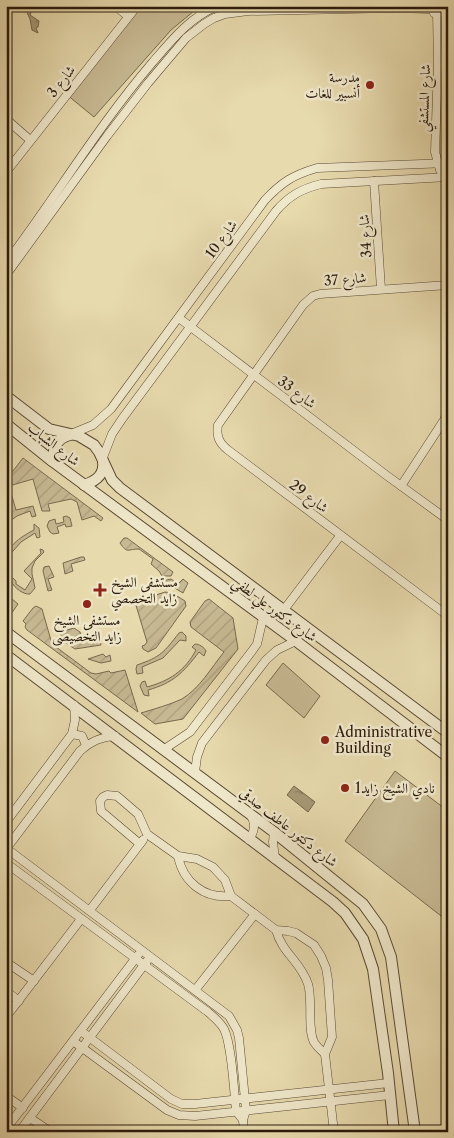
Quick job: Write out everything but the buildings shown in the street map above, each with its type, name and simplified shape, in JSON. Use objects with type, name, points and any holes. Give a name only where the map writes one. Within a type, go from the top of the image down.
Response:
[{"type":"street","points":[[115,6],[128,16]]},
{"type":"street","name":"شارع 3","points":[[6,172],[137,6]]},
{"type":"street","points":[[6,263],[140,77],[186,26],[204,12],[217,6]]},
{"type":"street","points":[[6,275],[148,83],[186,38],[204,24],[214,18],[248,11],[427,8],[436,13],[448,9]]},
{"type":"street","name":"شارع المستشفي","points":[[436,13],[438,65],[435,152],[437,163],[447,178]]},
{"type":"street","points":[[6,119],[30,140]]},
{"type":"street","points":[[100,130],[107,136]]},
{"type":"street","name":"شارع 10","points":[[70,435],[92,425],[111,409],[265,200],[288,179],[302,172],[317,168],[448,163]]},
{"type":"street","points":[[358,166],[359,182]]},
{"type":"street","points":[[381,166],[383,181]]},
{"type":"street","name":"شارع 10","points":[[102,460],[112,434],[267,222],[285,201],[295,193],[321,184],[447,178]]},
{"type":"street","name":"شارع 34","points":[[374,181],[380,289]]},
{"type":"street","name":"شارع 37","points":[[253,374],[303,305],[313,296],[380,289],[448,285]]},
{"type":"street","name":"شارع 33","points":[[179,318],[448,520]]},
{"type":"street","name":"شارع 29","points":[[253,374],[218,425],[217,433],[219,440],[231,452],[340,536],[448,616]]},
{"type":"street","name":"شارع الشباب","points":[[6,396],[49,429],[87,439],[99,452],[102,460]]},
{"type":"street","points":[[401,486],[448,414]]},
{"type":"street","name":"شارع الشباب","points":[[6,424],[84,485]]},
{"type":"street","points":[[52,461],[55,445],[64,436],[70,435]]},
{"type":"street","points":[[84,485],[98,478],[102,473],[102,460]]},
{"type":"street","name":"شارع دكتور علي لطفي","points":[[102,460],[112,480],[120,488],[448,733]]},
{"type":"street","name":"شارع دكتور علي لطفي","points":[[84,485],[296,641],[448,757]]},
{"type":"street","points":[[283,611],[340,536]]},
{"type":"street","points":[[164,750],[190,732],[252,651],[257,644],[263,618]]},
{"type":"street","name":"شارع دكتور عاطف صدقي","points":[[6,632],[196,772],[363,904],[380,928],[389,950],[394,972],[415,1132]]},
{"type":"street","points":[[196,772],[197,758],[202,743],[266,660],[277,650],[296,641]]},
{"type":"street","points":[[6,655],[115,736],[249,840],[334,902],[355,926],[363,939],[373,969],[394,1132]]},
{"type":"street","points":[[365,694],[375,691],[379,685],[378,680]]},
{"type":"street","points":[[395,716],[396,705],[404,699]]},
{"type":"street","points":[[6,822],[72,734],[75,720],[74,705]]},
{"type":"street","points":[[72,734],[82,736],[86,745]]},
{"type":"street","points":[[115,736],[99,738],[86,745],[6,849],[196,989],[229,1016],[237,1030],[246,1110],[243,1120],[244,1132]]},
{"type":"street","points":[[140,844],[101,811],[100,806],[103,797],[117,796],[134,810],[147,834],[178,856],[197,859],[213,867],[225,880],[231,896],[276,930],[288,931],[306,938],[314,945],[324,962],[328,980],[332,1037],[326,1054],[334,1132]]},
{"type":"street","points":[[249,840],[254,827],[250,814]]},
{"type":"street","points":[[274,832],[272,842],[275,859]]},
{"type":"street","points":[[90,910],[147,834]]},
{"type":"street","points":[[178,856],[183,874],[197,887],[213,896],[231,896]]},
{"type":"street","points":[[6,863],[208,1012],[224,1030],[229,1044],[236,1111],[243,1120]]},
{"type":"street","points":[[196,989],[255,914]]},
{"type":"street","points":[[6,1017],[81,919]]},
{"type":"street","points":[[276,930],[282,947],[300,967],[305,976],[310,994],[314,1042],[326,1054]]},
{"type":"street","points":[[6,1129],[142,949]]},
{"type":"street","points":[[19,1132],[151,956]]},
{"type":"street","points":[[6,962],[34,981]]},
{"type":"street","points":[[6,991],[19,1001]]},
{"type":"street","points":[[81,1031],[176,1102],[188,1104],[235,1100],[389,1083]]},
{"type":"street","points":[[73,1040],[160,1106],[172,1113],[186,1116],[390,1095]]},
{"type":"street","points":[[6,1096],[22,1108]]},
{"type":"street","points":[[30,1118],[50,1132]]},
{"type":"shaded area","points":[[137,6],[200,6],[171,30],[94,117],[66,94]]},
{"type":"shaded area","points":[[23,458],[103,518],[101,521],[94,516],[82,520],[77,502],[71,499],[48,504],[50,511],[42,511],[33,479],[9,486],[16,510],[33,506],[36,516],[32,517],[30,511],[17,516],[6,524],[6,480]]},
{"type":"shaded area","points":[[63,517],[70,518],[72,526],[66,527],[65,524],[57,527],[59,533],[53,534],[50,532],[47,526],[49,521],[55,519],[56,524],[64,522]]},
{"type":"shaded area","points":[[34,524],[39,528],[40,537],[37,538],[35,533],[21,542],[6,559],[12,545],[34,530]]},
{"type":"shaded area","points":[[124,538],[127,538],[173,572],[171,576],[162,576],[151,564],[153,559],[139,549],[124,549],[120,543]]},
{"type":"shaded area","points":[[40,549],[44,552],[35,561],[32,568],[35,588],[30,594],[22,592],[11,581],[13,578],[16,584],[25,590],[32,579],[24,571],[41,553]]},
{"type":"shaded area","points":[[84,557],[85,560],[71,564],[73,571],[65,574],[63,563]]},
{"type":"shaded area","points":[[49,566],[54,577],[48,579],[52,590],[48,591],[43,571],[44,567]]},
{"type":"shaded area","points":[[171,579],[178,584],[183,579],[188,583],[183,593],[173,587],[160,589],[158,582]]},
{"type":"shaded area","points":[[165,592],[172,593],[185,601],[186,606],[156,648],[148,652],[142,646],[147,642],[135,602]]},
{"type":"shaded area","points":[[6,594],[18,604],[9,617],[6,616]]},
{"type":"shaded area","points":[[209,599],[233,618],[238,649],[183,719],[155,724],[141,713],[182,699],[200,684],[224,652],[191,627],[190,622],[205,601]]},
{"type":"shaded area","points":[[36,606],[42,609],[52,644],[91,673],[96,674],[109,671],[111,673],[125,670],[138,712],[27,630],[26,624],[23,621]]},
{"type":"shaded area","points":[[74,628],[80,632],[83,641],[99,636],[101,645],[75,649],[63,641],[60,632]]},
{"type":"shaded area","points":[[182,632],[186,636],[186,641],[180,640],[163,658],[142,667],[143,673],[137,674],[137,665],[161,653]]},
{"type":"shaded area","points":[[195,644],[201,646],[206,651],[204,656],[199,652],[177,676],[164,684],[148,690],[149,696],[144,695],[140,686],[142,682],[145,681],[147,687],[162,682],[176,674],[192,657],[196,650],[192,647]]},
{"type":"shaded area","points":[[103,654],[106,657],[110,655],[111,661],[101,663],[88,659]]},
{"type":"shaded area","points":[[283,663],[320,696],[304,718],[266,685]]},
{"type":"shaded area","points":[[395,771],[448,811],[448,918],[445,919],[345,841]]},
{"type":"water","points":[[24,6],[28,6],[30,15],[39,21],[36,28],[38,33],[32,30],[30,19]]},
{"type":"water","points":[[294,786],[315,802],[308,812],[287,795]]},
{"type":"place","name":"مدرسة أنسبير للغات","points":[[370,85]]},
{"type":"place","name":"مستشفى الشيخ زايد التخصصي","points":[[100,590]]},
{"type":"place","name":"مستشفى الشيخ زايد التخصيصى","points":[[87,604]]},
{"type":"place","name":"Administrative Building","points":[[325,740]]},
{"type":"place","name":"نادي الشيخ زايد1","points":[[345,788]]}]
